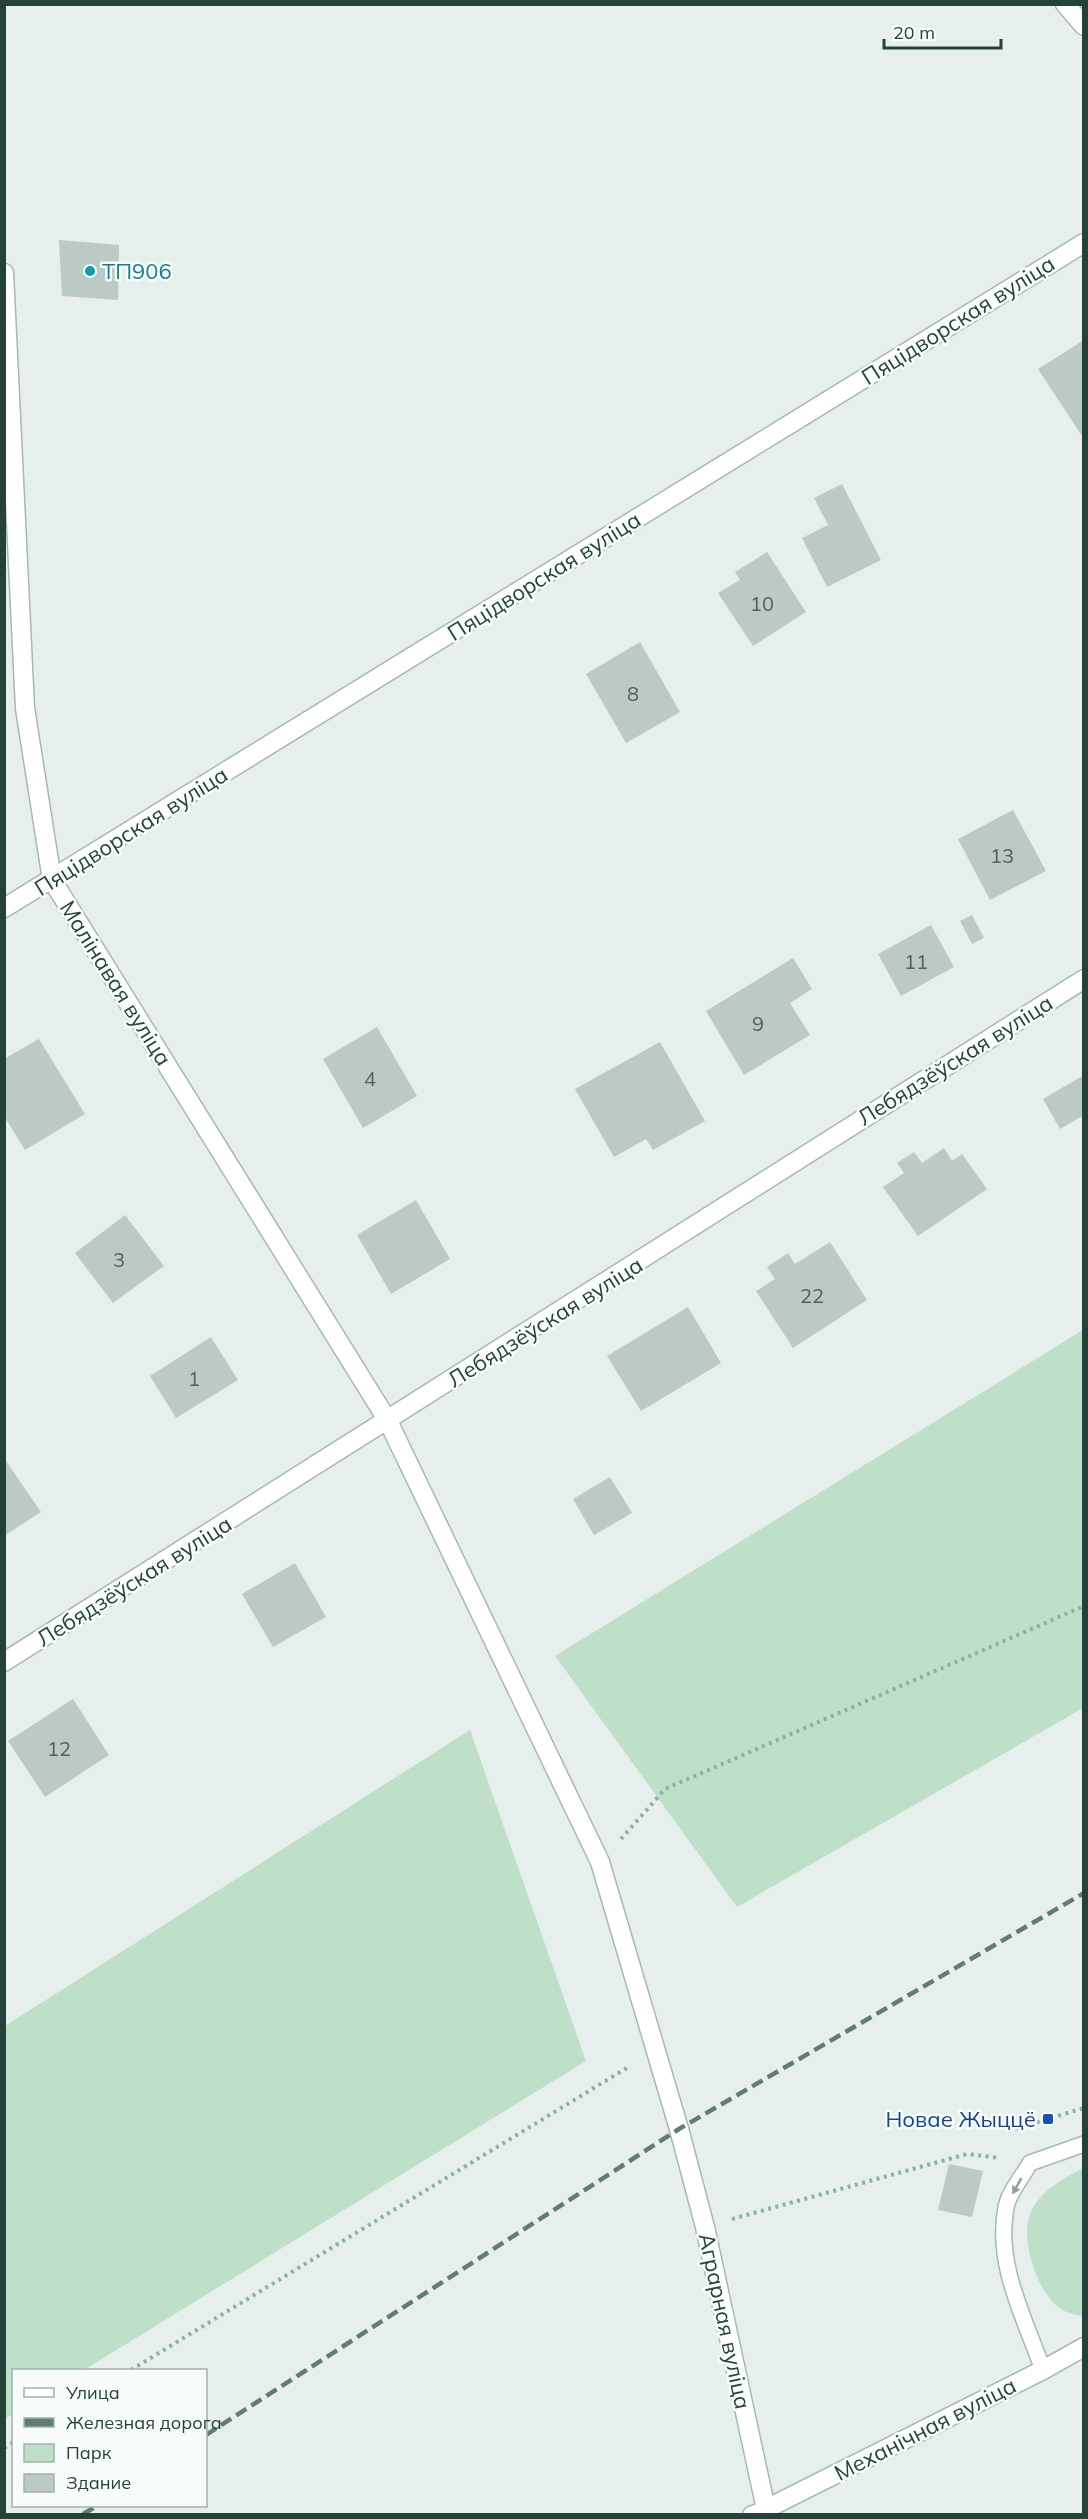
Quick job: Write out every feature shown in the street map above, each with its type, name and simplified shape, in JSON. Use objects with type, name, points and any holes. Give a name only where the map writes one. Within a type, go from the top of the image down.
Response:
[{"type":"street","points":[[1065,4],[1083,26]]},
{"type":"street","name":"Пяцідворская вуліца","points":[[4,908],[1083,243]]},
{"type":"street","name":"Малінавая вуліца","points":[[4,273],[25,708],[52,880],[388,1421],[600,1862]]},
{"type":"street","name":"Лебядзёўская вуліца","points":[[4,1662],[1083,979]]},
{"type":"street","name":"Аграрная вуліца","points":[[600,1862],[679,2129],[705,2227],[761,2513]]},
{"type":"street","name":"Механічная вуліца","points":[[761,2513],[1043,2370],[1083,2347]]},
{"type":"lane","points":[[1043,2370],[1011,2288],[1004,2245],[1006,2206],[1030,2163],[1083,2144]]},
{"type":"path","points":[[600,1862],[665,1789],[1083,1606]]},
{"type":"path","points":[[133,2369],[656,2050]]},
{"type":"path","points":[[1008,2131],[1083,2108]]},
{"type":"path","points":[[705,2227],[967,2154],[1030,2163]]},
{"type":"green space","points":[[1083,1330],[1083,1708],[737,1907],[555,1656]]},
{"type":"green space","points":[[470,1730],[586,2061],[86,2369],[12,2369],[12,2415],[5,2419],[5,2026]]},
{"type":"green space","points":[[1083,2168],[1083,2317],[1061,2309],[1044,2291],[1032,2265],[1027,2236],[1028,2223],[1035,2204],[1046,2191]]},
{"type":"building","name":"ТП906","points":[[59,240],[119,245],[118,300],[62,296]]},
{"type":"building","points":[[1084,340],[1084,435],[1082,436],[1038,369]]},
{"type":"building","points":[[842,484],[881,560],[827,587],[802,538],[828,525],[814,498]]},
{"type":"building","points":[[767,552],[806,612],[753,646],[718,593],[740,580],[735,572]]},
{"type":"building","points":[[640,642],[680,712],[626,743],[586,674]]},
{"type":"building","points":[[1013,810],[1046,871],[990,900],[958,839]]},
{"type":"building","points":[[972,915],[984,938],[972,944],[960,921]]},
{"type":"building","points":[[931,925],[954,967],[901,996],[878,954]]},
{"type":"building","points":[[793,958],[812,989],[790,1003],[810,1035],[744,1075],[706,1011]]},
{"type":"building","points":[[377,1027],[417,1096],[363,1128],[323,1059]]},
{"type":"building","points":[[39,1039],[85,1114],[25,1150],[4,1116],[4,1059]]},
{"type":"building","points":[[660,1042],[705,1121],[653,1150],[646,1139],[614,1157],[575,1089]]},
{"type":"building","points":[[1084,1075],[1084,1115],[1060,1129],[1043,1099]]},
{"type":"building","points":[[944,1148],[952,1161],[962,1154],[987,1189],[918,1236],[883,1187],[904,1173],[897,1163],[914,1152],[922,1163]]},
{"type":"building","points":[[416,1200],[450,1259],[391,1294],[357,1235]]},
{"type":"building","points":[[125,1215],[164,1266],[113,1303],[75,1253]]},
{"type":"building","points":[[830,1242],[867,1300],[793,1348],[756,1291],[775,1279],[767,1267],[788,1253],[795,1264]]},
{"type":"building","points":[[688,1307],[721,1363],[641,1411],[607,1356]]},
{"type":"building","points":[[211,1337],[238,1380],[176,1418],[150,1376]]},
{"type":"building","points":[[4,1458],[41,1512],[4,1536]]},
{"type":"building","points":[[610,1477],[632,1513],[594,1535],[573,1499]]},
{"type":"building","points":[[295,1563],[326,1617],[273,1647],[242,1594]]},
{"type":"building","points":[[73,1699],[109,1755],[45,1797],[8,1741]]},
{"type":"building","points":[[949,2164],[983,2171],[972,2217],[938,2210]]},
{"type":"railway","points":[[207,2434],[679,2129],[1084,1893]]},
{"type":"railway","points":[[83,2514],[95,2507]]},
{"type":"place","name":"ТП906","points":[[90,271]]},
{"type":"place","name":"Новае Жыццё","points":[[1048,2119]]}]
